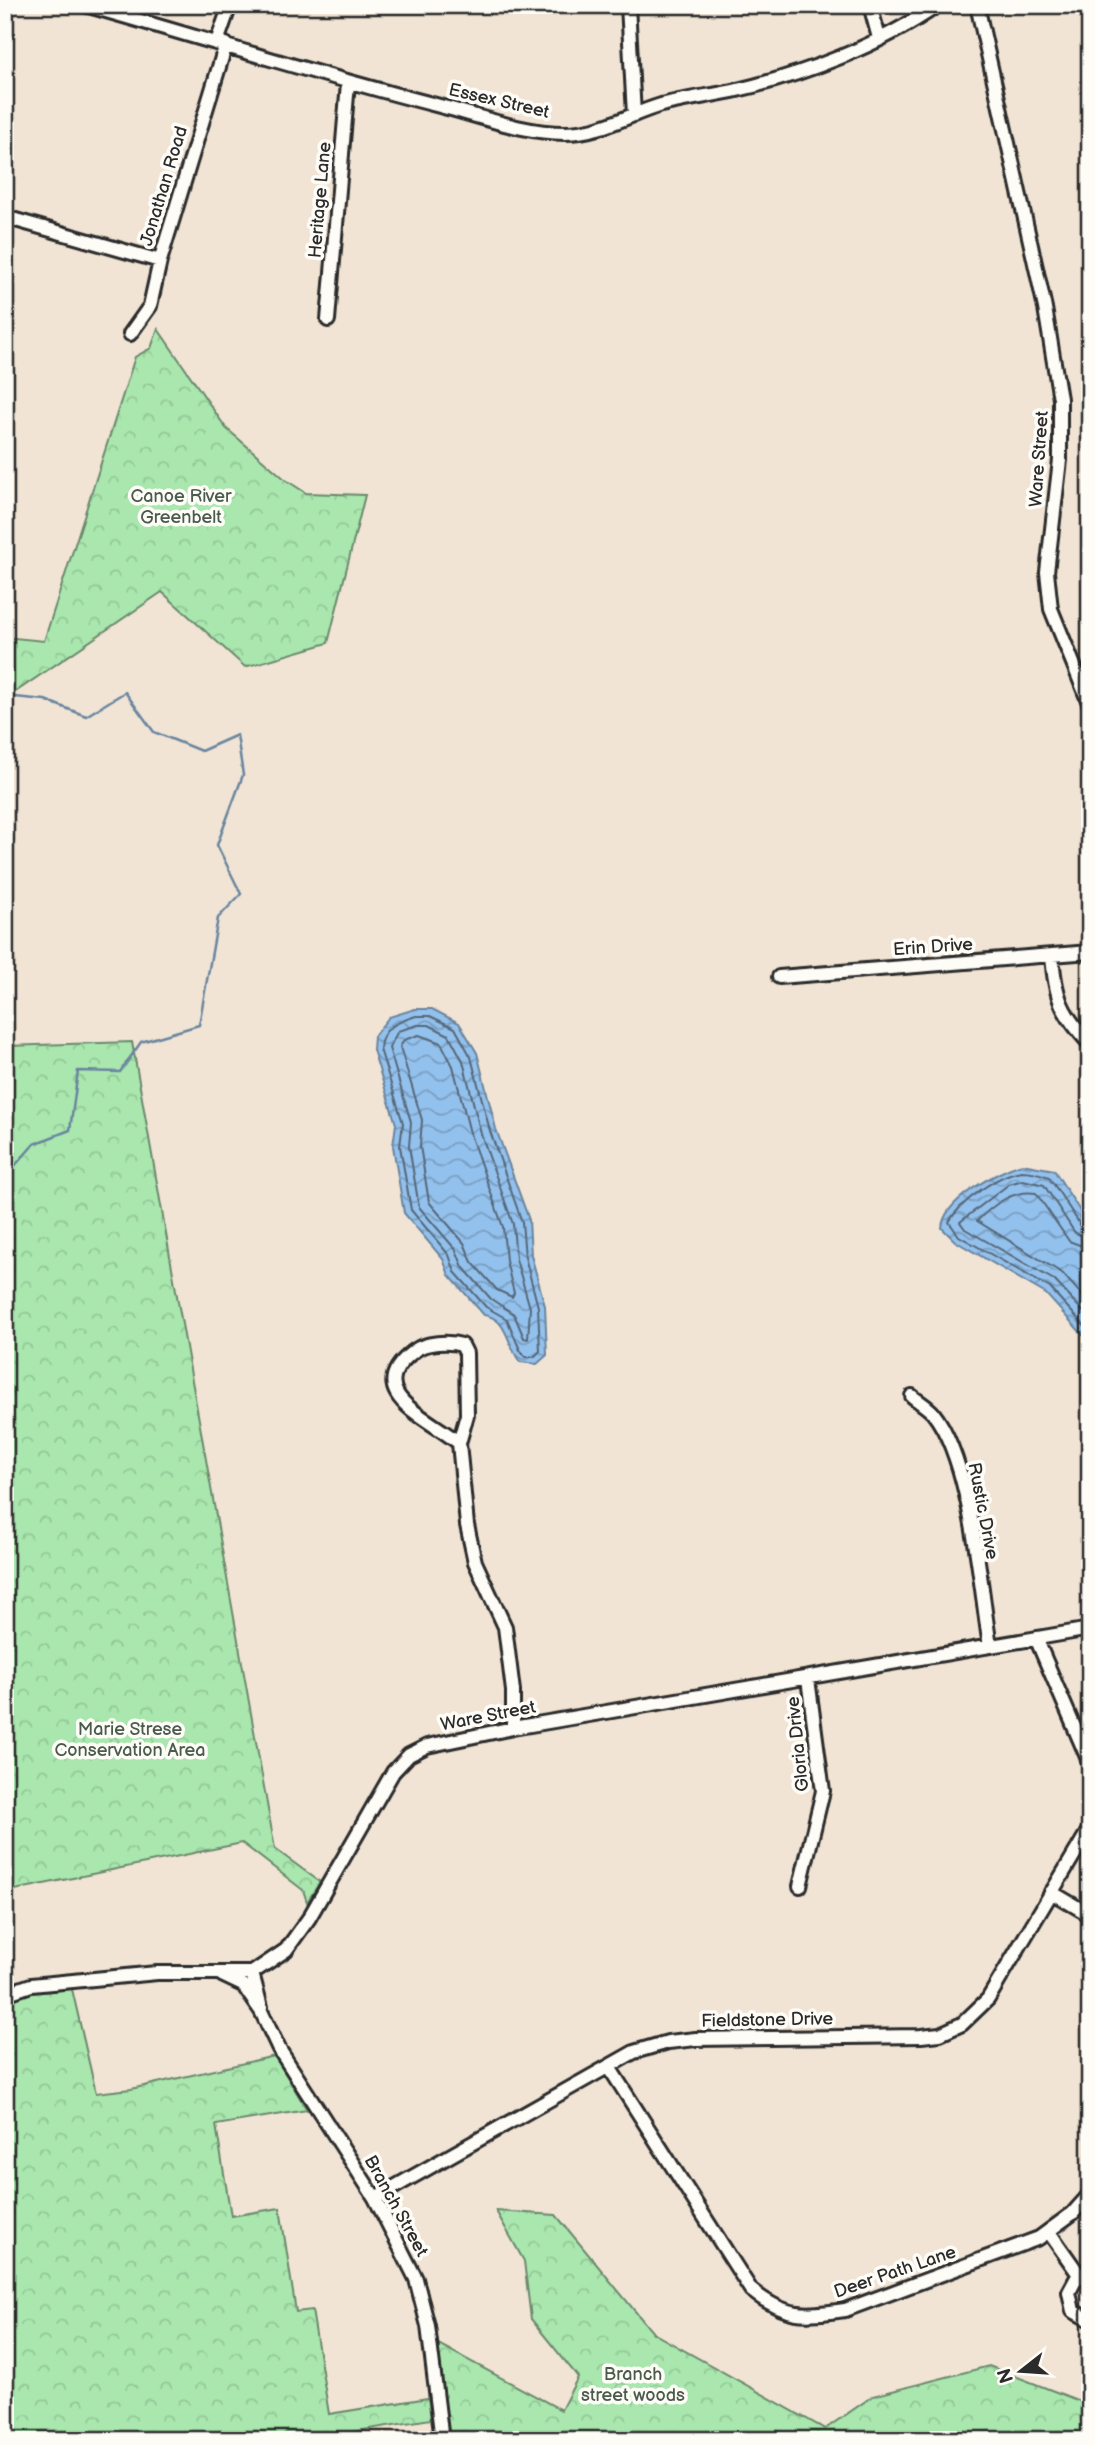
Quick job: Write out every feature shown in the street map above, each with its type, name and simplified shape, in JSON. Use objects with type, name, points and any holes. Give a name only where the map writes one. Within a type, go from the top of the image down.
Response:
[{"type":"street","name":"Essex Street","points":[[85,5],[221,43],[348,83],[531,129],[563,133],[612,125],[663,105],[762,83],[879,38],[938,5]]},
{"type":"street","name":"Jonathan Road","points":[[130,334],[150,306],[230,5]]},
{"type":"street","points":[[628,5],[634,115]]},
{"type":"street","points":[[870,5],[879,38]]},
{"type":"street","name":"Ware Street","points":[[977,5],[1045,308],[1060,399],[1060,460],[1047,572],[1051,609],[1090,705]]},
{"type":"street","name":"Heritage Lane","points":[[328,320],[348,83]]},
{"type":"street","points":[[5,217],[160,261]]},
{"type":"street","name":"Erin Drive","points":[[779,977],[1090,952]]},
{"type":"street","points":[[1052,955],[1059,1003],[1069,1020],[1090,1044]]},
{"type":"street","points":[[458,1443],[414,1411],[398,1397],[392,1386],[392,1377],[397,1367],[418,1347],[454,1343],[462,1345],[466,1353],[467,1415],[458,1443],[467,1525],[475,1562],[505,1627],[513,1691],[513,1728]]},
{"type":"street","name":"Rustic Drive","points":[[912,1396],[933,1413],[953,1450],[967,1507],[990,1646]]},
{"type":"street","name":"Ware Street","points":[[252,1973],[286,1950],[302,1929],[393,1772],[409,1755],[427,1746],[513,1728],[1090,1629]]},
{"type":"street","points":[[1036,1638],[1090,1764]]},
{"type":"street","name":"Gloria Drive","points":[[800,1886],[823,1791],[808,1679]]},
{"type":"street","name":"Fieldstone Drive","points":[[375,2198],[651,2046],[696,2039],[921,2036],[950,2030],[962,2024],[988,1999],[1090,1828]]},
{"type":"street","points":[[1051,1892],[1090,1915]]},
{"type":"street","points":[[5,1994],[31,1985],[157,1973],[252,1973]]},
{"type":"street","name":"Branch Street","points":[[252,1973],[261,2011]]},
{"type":"street","name":"Branch Street","points":[[219,1974],[243,1985],[261,2011],[279,2049],[375,2198],[421,2293],[442,2440]]},
{"type":"street","name":"Deer Path Lane","points":[[609,2067],[751,2290],[780,2309],[803,2316],[845,2309],[1018,2248],[1049,2232],[1090,2194]]},
{"type":"street","points":[[1049,2232],[1085,2275],[1071,2287],[1069,2302],[1077,2314],[1090,2320]]},
{"type":"green space","name":"Canoe River Greenbelt","points":[[158,329],[226,428],[286,480],[306,493],[365,495],[328,643],[245,667],[162,592],[5,699],[5,637],[44,641],[135,357],[151,348]]},
{"type":"green space","name":"Marie Strese Conservation Area","points":[[132,1042],[275,1849],[320,1882],[307,1902],[303,1890],[242,1843],[5,1892],[5,1046]]},
{"type":"green space","points":[[72,1989],[96,2093],[131,2089],[275,2056],[307,2110],[216,2125],[231,2216],[280,2208],[296,2312],[312,2310],[329,2414],[428,2398],[431,2419],[326,2436],[327,2440],[5,2440],[5,2001],[29,1993]]},
{"type":"green space","name":"Branch street woods","points":[[496,2211],[556,2215],[653,2333],[825,2429],[873,2396],[989,2366],[1090,2405],[1090,2440],[439,2440],[429,2339],[561,2410],[578,2377],[531,2319],[524,2261]]},
{"type":"water","points":[[415,1009],[432,1009],[459,1023],[477,1053],[496,1129],[529,1220],[531,1255],[545,1306],[547,1355],[537,1364],[520,1362],[503,1327],[492,1317],[484,1315],[449,1275],[443,1259],[404,1213],[393,1146],[396,1124],[373,1050],[374,1036],[389,1017]]},
{"type":"water","points":[[1022,1164],[1054,1170],[1090,1227],[1090,1343],[1046,1294],[955,1241],[942,1228],[945,1217],[961,1197],[986,1180]]},
{"type":"waterway","points":[[5,696],[45,700],[86,716],[125,692],[154,732],[201,751],[237,735],[243,775],[217,845],[241,894],[218,918],[199,1025],[141,1042],[120,1072],[78,1071],[70,1130],[34,1144],[5,1177]]}]
